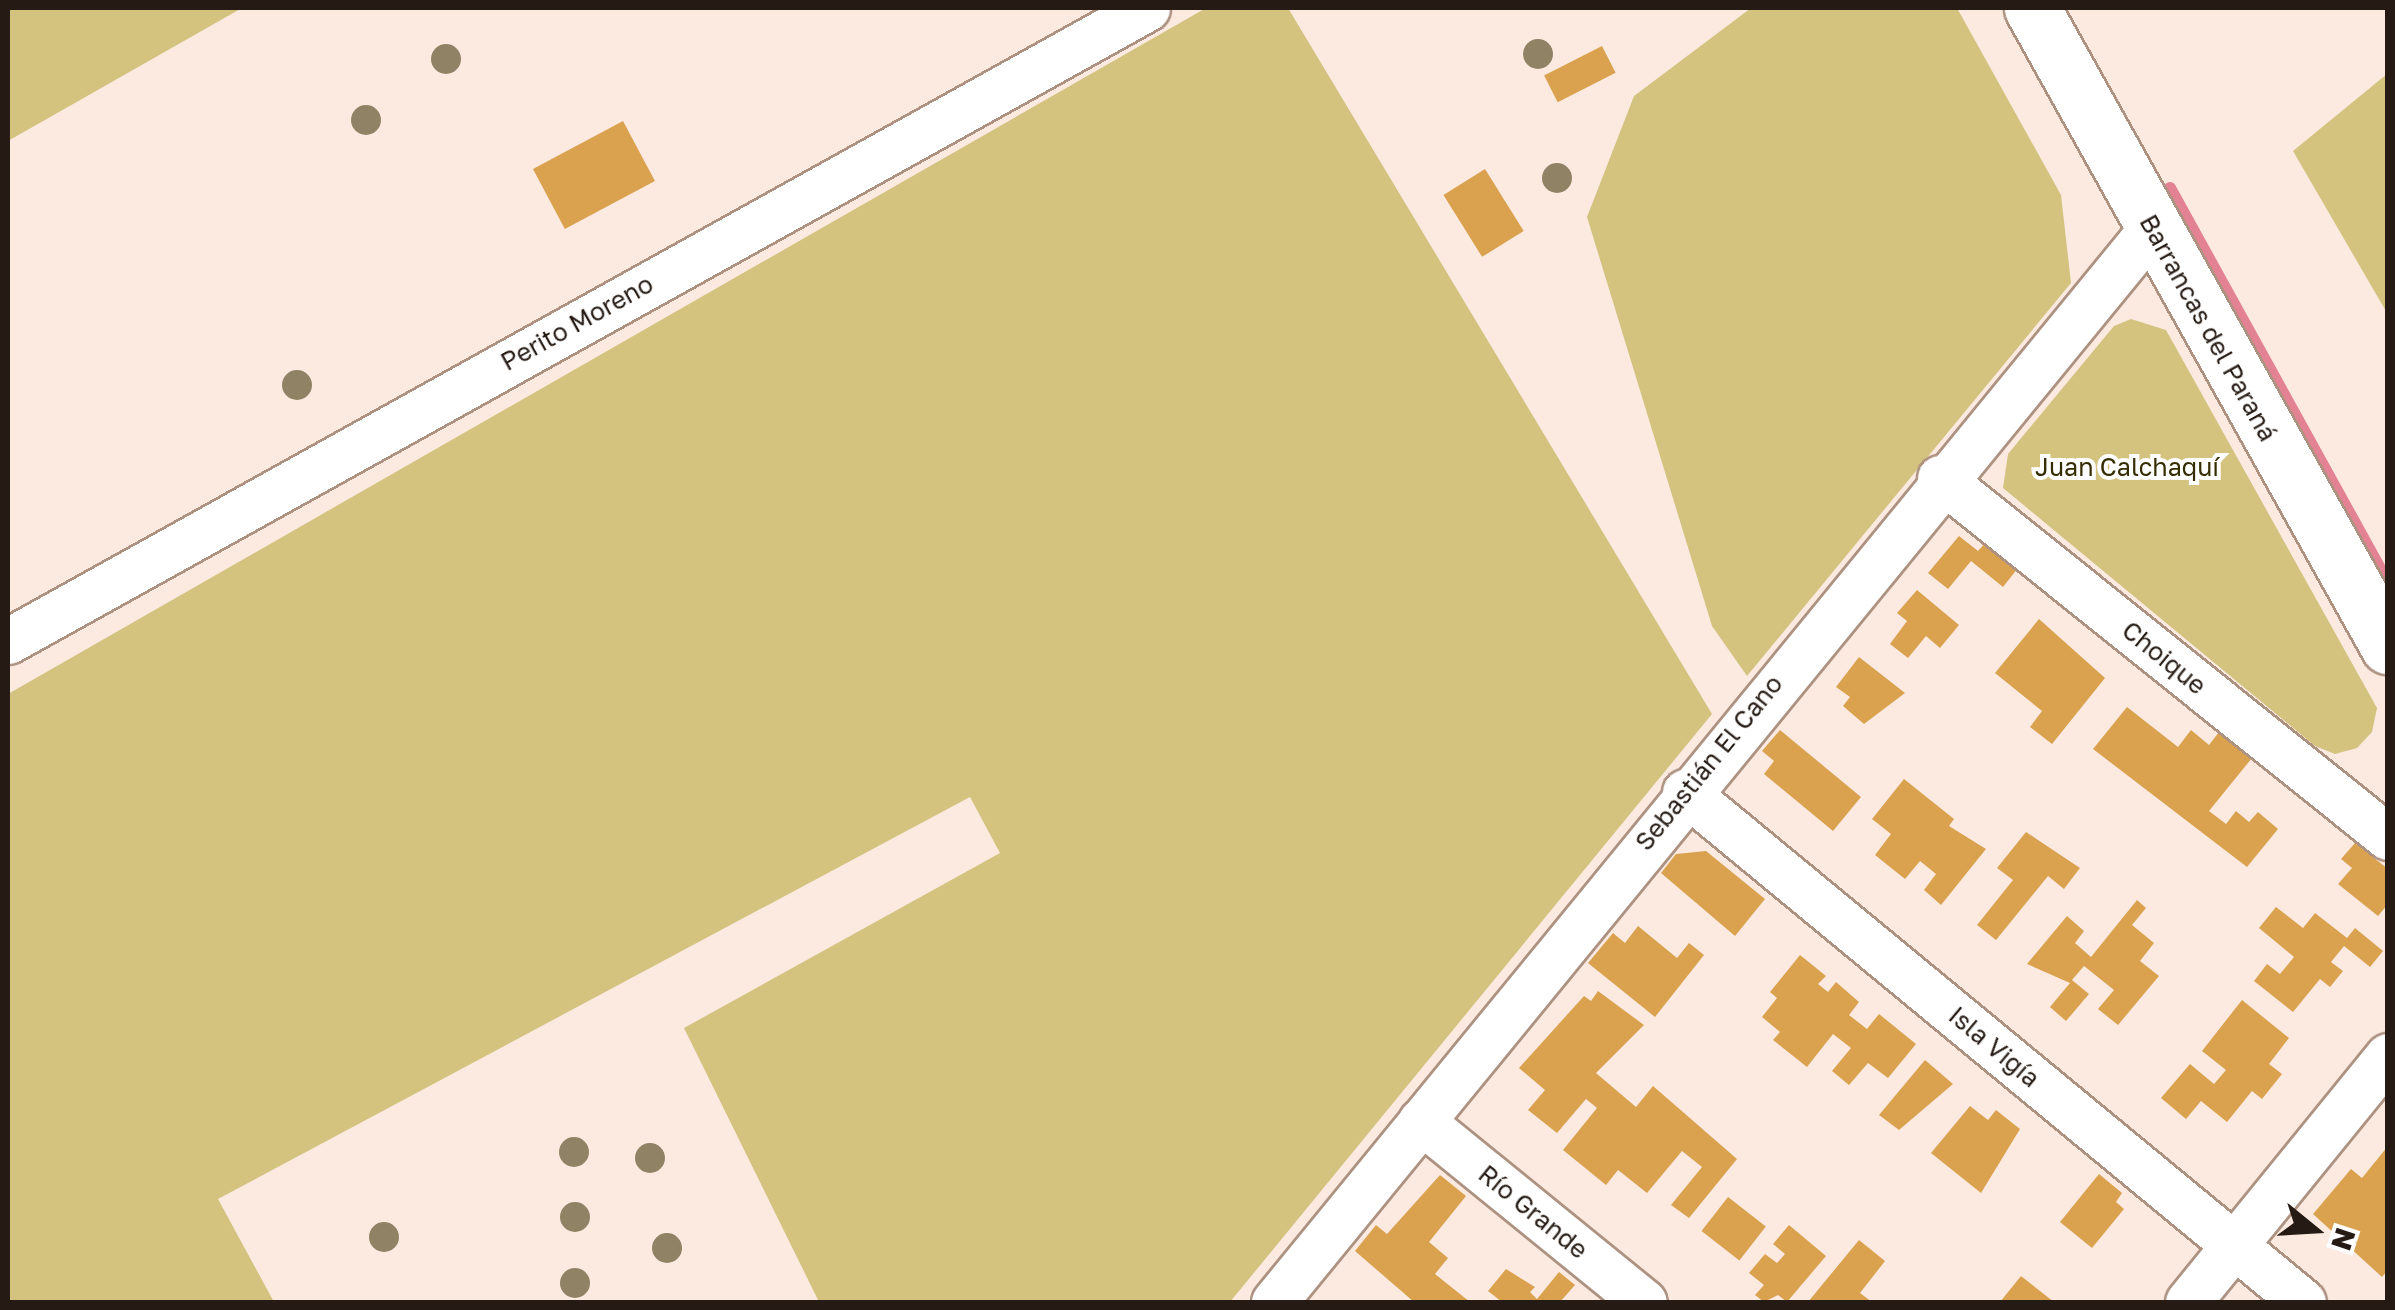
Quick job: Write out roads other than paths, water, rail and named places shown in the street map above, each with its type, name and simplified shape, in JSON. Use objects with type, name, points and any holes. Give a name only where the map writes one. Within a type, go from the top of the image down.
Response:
[{"type":"street","name":"Perito Moreno","points":[[8,641],[1147,8]]},
{"type":"street","name":"Barrancas del Paraná","points":[[2032,8],[2388,646]]},
{"type":"street","name":"Sebastián El Cano","points":[[1274,1302],[1940,478],[2152,228]]},
{"type":"street","name":"Choique","points":[[1940,478],[2388,837]]},
{"type":"street","name":"Isla Vigía","points":[[1685,792],[2303,1302]]},
{"type":"street","points":[[2188,1302],[2388,1056]]},
{"type":"street","name":"Río Grande","points":[[1421,1121],[1644,1302]]},
{"type":"waterway","points":[[2170,188],[2388,583]]},
{"type":"park label","name":"Juan Calchaquí","points":[[2127,467]]}]
